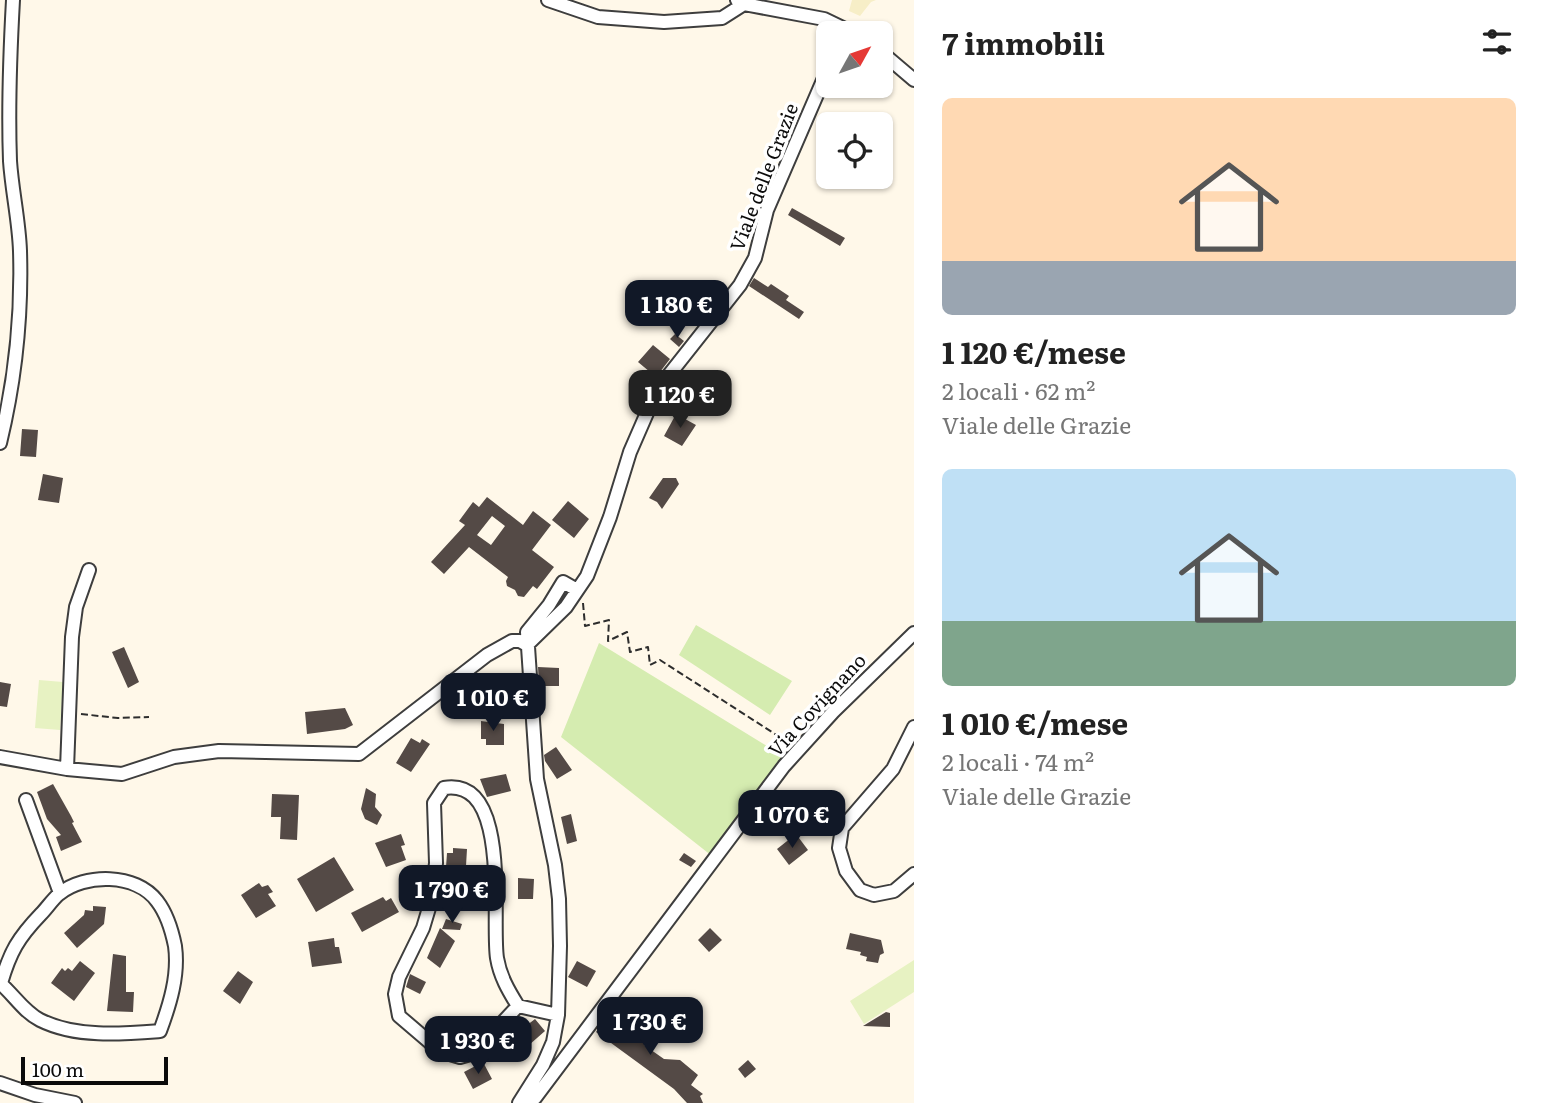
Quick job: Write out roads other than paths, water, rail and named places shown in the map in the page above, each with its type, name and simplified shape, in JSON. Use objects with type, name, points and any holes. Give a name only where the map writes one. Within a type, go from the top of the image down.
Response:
[{"type":"street","points":[[0,443],[8,408],[17,336],[20,264],[10,163],[8,92],[13,0]]},
{"type":"street","points":[[548,0],[598,16],[664,22],[722,18],[741,2],[828,21]]},
{"type":"street","points":[[893,62],[914,80]]},
{"type":"street","name":"Viale delle Grazie","points":[[527,645],[566,607],[587,576],[611,517],[630,452],[657,390],[740,285],[755,258],[768,210],[816,97]]},
{"type":"street","points":[[67,769],[72,637],[76,607],[89,570]]},
{"type":"street","name":"Via Covignano","points":[[520,1103],[534,1100],[799,750],[833,712],[914,633]]},
{"type":"street","points":[[0,757],[67,769],[122,774],[174,757],[219,751],[359,754],[487,655],[512,641],[527,645],[537,779],[549,832],[559,900],[558,1015],[548,1054],[520,1103]]},
{"type":"street","points":[[914,727],[894,769],[842,828],[839,848],[846,871],[860,890],[874,895],[894,891],[914,874]]},
{"type":"street","points":[[518,1006],[474,1053],[460,1057],[440,1051],[399,1016],[395,994],[399,977],[423,928],[432,898],[436,863],[434,803],[444,788],[462,788],[474,795],[481,807],[496,871],[496,956],[502,981],[518,1006],[558,1015]]},
{"type":"street","points":[[26,800],[60,893]]},
{"type":"street","points":[[117,880],[138,885],[156,899],[167,919],[174,946],[175,973],[168,1010],[160,1031],[107,1034],[63,1028],[39,1019],[0,983],[9,956],[20,936],[60,893],[83,882],[117,880]]},
{"type":"street","points":[[0,1083],[35,1095],[75,1103]]}]
